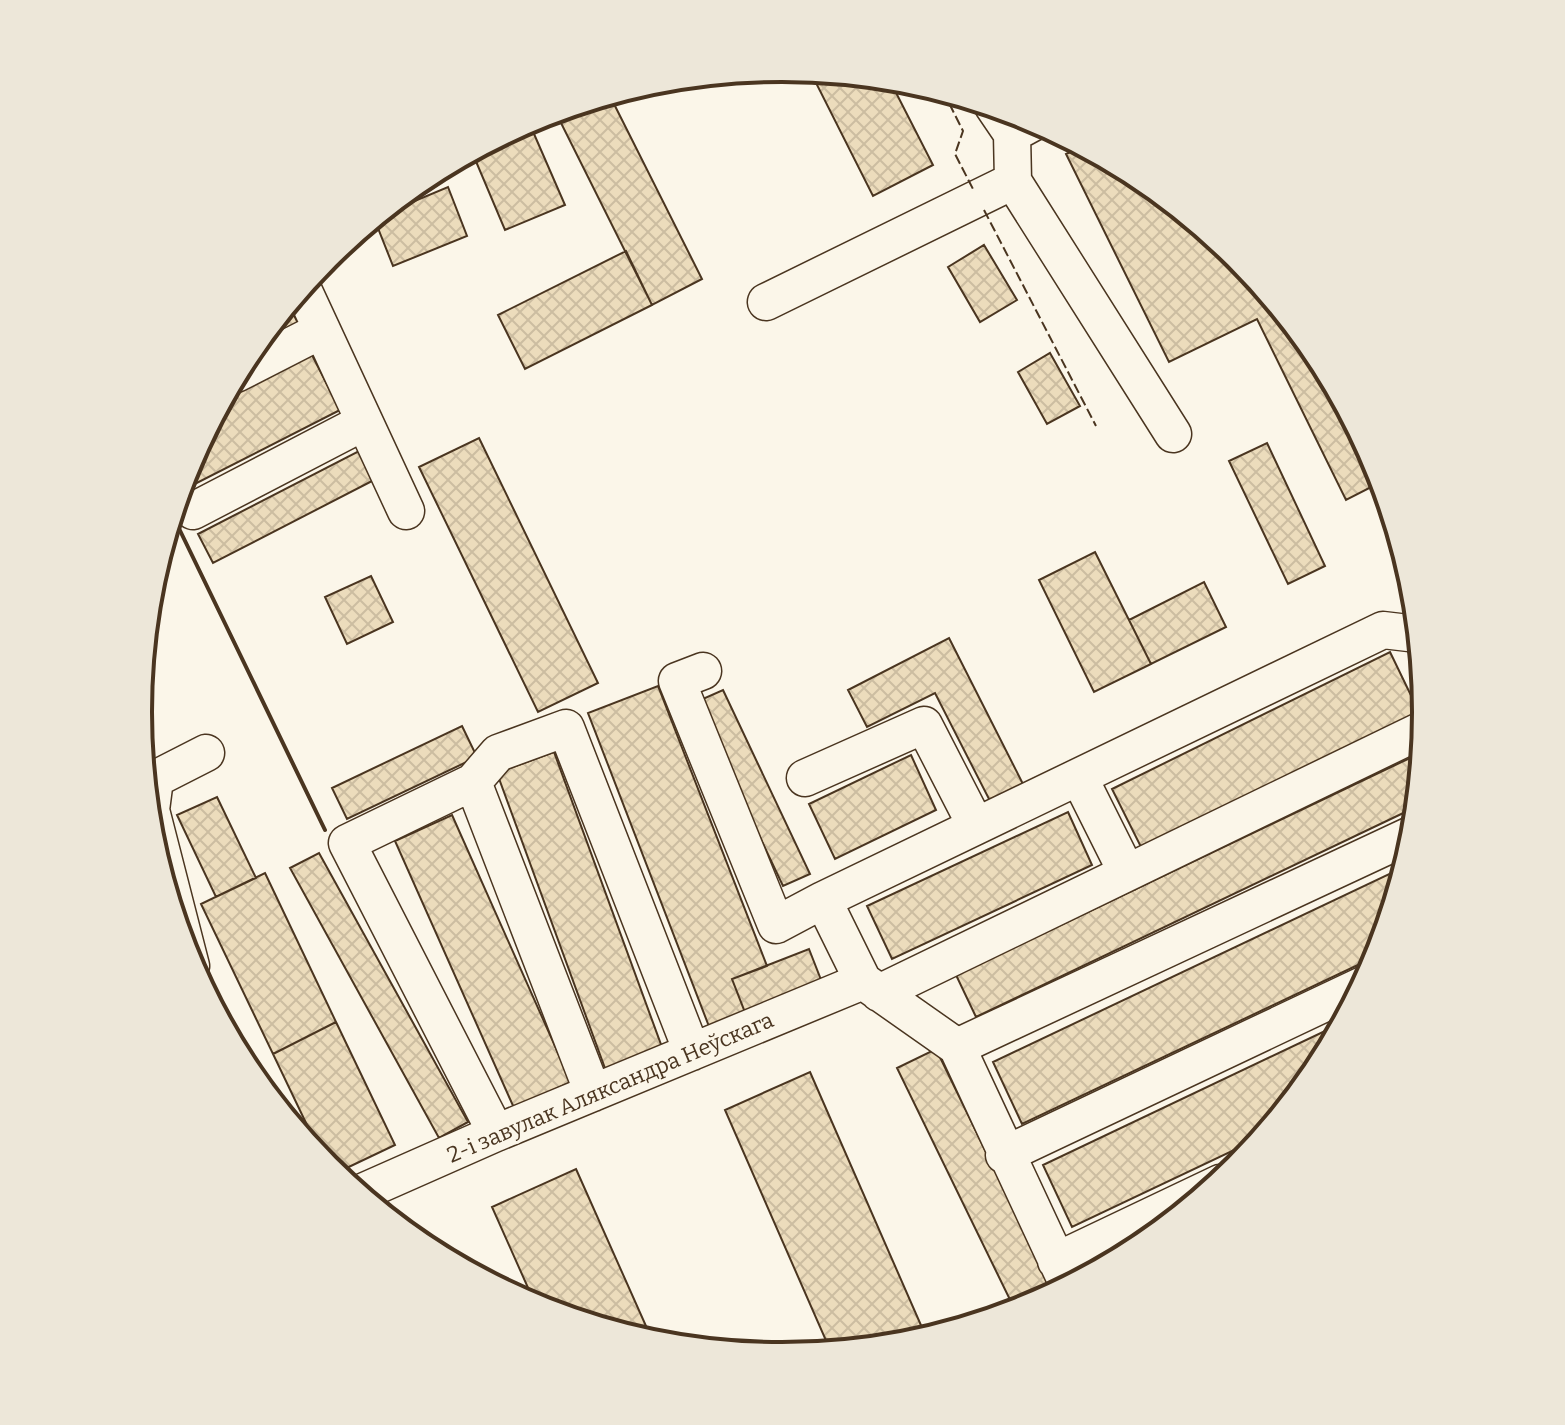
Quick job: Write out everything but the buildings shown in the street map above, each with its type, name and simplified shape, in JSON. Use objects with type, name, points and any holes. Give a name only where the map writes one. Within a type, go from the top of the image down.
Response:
[{"type":"street","points":[[1014,126],[1013,181],[1173,434]]},
{"type":"street","points":[[766,302],[1013,181]]},
{"type":"street","points":[[307,298],[406,511]]},
{"type":"street","points":[[257,363],[322,330]]},
{"type":"street","points":[[193,511],[364,422]]},
{"type":"street","points":[[703,671],[677,681],[776,925],[1383,630],[1408,633]]},
{"type":"street","points":[[805,778],[924,725],[976,826]]},
{"type":"street","points":[[496,1133],[347,843],[473,782],[498,753],[566,728],[692,1052]]},
{"type":"street","name":"2-і завулак Аляксандра Неўскага","points":[[369,1189],[692,1052],[871,987],[1127,873],[1412,735]]},
{"type":"street","points":[[155,779],[206,753]]},
{"type":"street","points":[[1079,777],[1127,873]]},
{"type":"street","points":[[473,782],[593,1093]]},
{"type":"street","points":[[957,1047],[1400,840]]},
{"type":"street","points":[[823,900],[871,987],[957,1047],[1004,1155],[1062,1274],[1159,1218]]},
{"type":"street","points":[[1004,1155],[1347,992]]},
{"type":"fence","points":[[950,104],[963,131],[955,154],[973,189]]},
{"type":"fence","points":[[984,210],[1096,426]]},
{"type":"wall","points":[[179,529],[325,830]]}]
